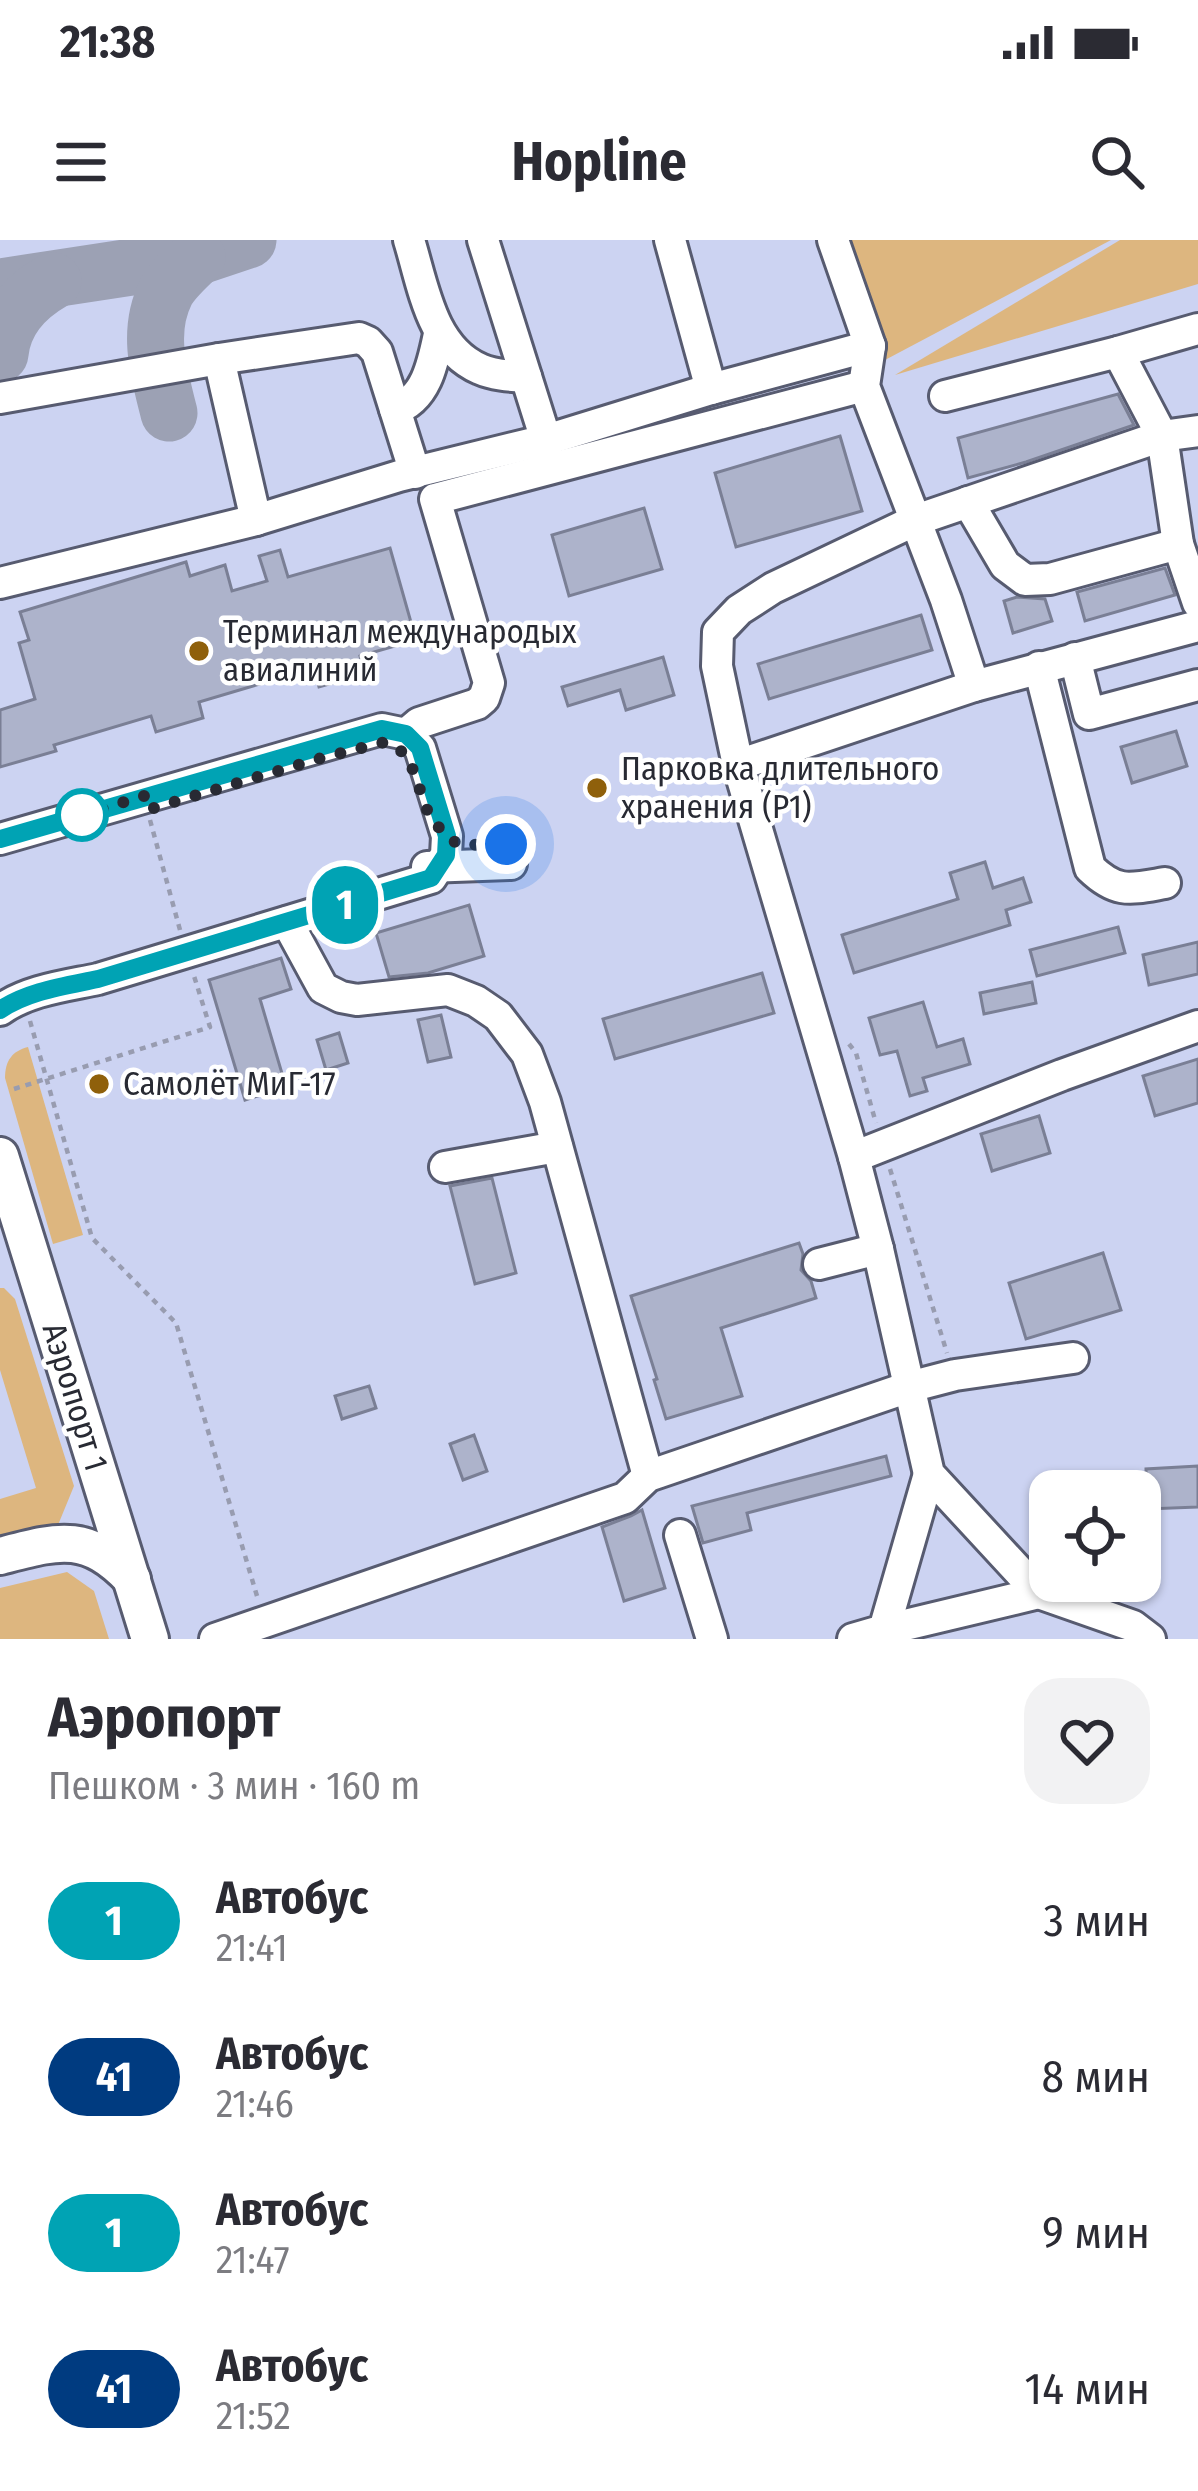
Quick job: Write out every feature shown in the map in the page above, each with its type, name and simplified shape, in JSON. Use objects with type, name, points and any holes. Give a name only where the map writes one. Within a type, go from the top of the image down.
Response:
[{"type":"main road","name":"Аэропорт 1","points":[[0,1156],[150,1639]]},
{"type":"main road","points":[[0,1556],[53,1542],[74,1543],[106,1555],[132,1579]]},
{"type":"lane","points":[[409,240],[439,334],[479,369],[526,377]]},
{"type":"lane","points":[[483,240],[546,440]]},
{"type":"lane","points":[[670,240],[711,389]]},
{"type":"lane","points":[[833,240],[870,346],[863,386],[974,686]]},
{"type":"lane","points":[[945,396],[1198,328]]},
{"type":"lane","points":[[395,409],[409,405],[421,390],[439,334]]},
{"type":"lane","points":[[0,398],[359,338],[377,352],[415,473]]},
{"type":"lane","points":[[0,583],[256,520],[870,346]]},
{"type":"lane","points":[[1118,352],[1162,436],[1178,544],[1198,603]]},
{"type":"lane","points":[[219,358],[256,520]]},
{"type":"lane","points":[[406,734],[419,723],[477,704],[489,683],[435,500],[863,386]]},
{"type":"lane","points":[[884,1630],[929,1474],[854,1157],[738,765],[717,666],[718,632],[739,610],[773,588],[916,520],[1162,436],[1198,431]]},
{"type":"lane","points":[[968,502],[1005,565],[1025,580],[1050,579],[1178,544]]},
{"type":"lane","points":[[738,765],[974,686],[1198,626]]},
{"type":"lane","points":[[1075,658],[1090,714],[1198,686]]},
{"type":"lane","points":[[1039,667],[1090,868],[1108,885],[1128,890],[1165,883]]},
{"type":"lane","points":[[0,839],[382,729],[406,734],[420,748],[446,855],[438,870],[287,922],[185,945]]},
{"type":"lane","points":[[0,854],[385,742],[409,759],[439,826],[459,845],[508,854],[185,945],[98,979],[22,1000]]},
{"type":"lane","points":[[287,922],[323,988],[357,1000],[448,990],[498,1016],[527,1054],[545,1102],[648,1476]]},
{"type":"lane","points":[[854,1157],[1198,1026]]},
{"type":"lane","points":[[445,1168],[556,1147]]},
{"type":"lane","points":[[819,1264],[878,1249]]},
{"type":"lane","points":[[215,1639],[625,1498],[648,1476],[909,1387],[955,1375],[1072,1358]]},
{"type":"lane","points":[[929,1474],[1029,1582]]},
{"type":"lane","points":[[680,1535],[712,1639]]},
{"type":"lane","points":[[853,1639],[1029,1595]]},
{"type":"lane","points":[[1065,1602],[1133,1626],[1150,1639]]},
{"type":"path","points":[[14,1089],[210,1027],[147,810]]},
{"type":"path","points":[[22,1000],[92,1238],[176,1323],[265,1622]]},
{"type":"shaded area","points":[[0,240],[1198,240],[1198,1639],[0,1639]]},
{"type":"shaded area","points":[[845,240],[1111,240],[885,360]]},
{"type":"shaded area","points":[[1120,240],[1198,240],[1198,284],[895,375]]},
{"type":"shaded area","points":[[28,1047],[83,1235],[53,1244],[5,1078],[10,1058]]},
{"type":"shaded area","points":[[0,1288],[15,1299],[74,1486],[58,1525],[0,1541],[0,1499],[36,1488],[0,1370]]},
{"type":"shaded area","points":[[67,1572],[94,1591],[109,1639],[0,1639],[0,1588]]},
{"type":"building","points":[[1118,394],[1134,425],[968,478],[958,438]]},
{"type":"building","points":[[840,436],[862,511],[736,547],[715,473]]},
{"type":"building","points":[[644,508],[662,569],[569,596],[552,535]]},
{"type":"building","name":"Терминал международых авиалиний","points":[[390,548],[416,640],[360,656],[365,674],[319,687],[314,668],[199,702],[203,718],[156,732],[151,716],[0,767],[0,710],[35,699],[19,643],[29,640],[20,612],[186,562],[190,576],[225,565],[232,591],[267,581],[259,556],[280,550],[288,577]]},
{"type":"building","points":[[1165,568],[1175,595],[1085,621],[1077,592]]},
{"type":"building","points":[[1045,599],[1052,621],[1013,633],[1004,601]]},
{"type":"building","points":[[921,615],[932,650],[769,699],[758,664]]},
{"type":"building","points":[[663,657],[674,695],[626,710],[620,690],[568,706],[562,687]]},
{"type":"building","points":[[1176,731],[1187,766],[1132,783],[1121,747]]},
{"type":"building","points":[[985,862],[993,888],[1023,878],[1031,902],[1006,910],[1010,925],[854,973],[842,935],[958,899],[950,873]]},
{"type":"building","points":[[469,905],[484,956],[428,973],[389,977],[376,933]]},
{"type":"building","points":[[1118,927],[1125,953],[1037,976],[1030,950]]},
{"type":"building","points":[[1198,942],[1198,974],[1149,985],[1143,955]]},
{"type":"building","points":[[281,958],[291,989],[260,999],[286,1087],[245,1100],[209,980]]},
{"type":"building","points":[[762,973],[774,1013],[615,1059],[603,1019]]},
{"type":"building","points":[[1032,982],[1036,1003],[984,1014],[980,993]]},
{"type":"building","points":[[923,1002],[937,1047],[963,1039],[970,1064],[923,1078],[927,1091],[910,1096],[897,1051],[880,1055],[869,1018]]},
{"type":"building","points":[[441,1015],[451,1057],[428,1062],[418,1020]]},
{"type":"building","points":[[339,1033],[348,1063],[326,1070],[317,1040]]},
{"type":"building","points":[[1198,1059],[1198,1103],[1155,1116],[1143,1076]]},
{"type":"building","points":[[1039,1116],[1050,1153],[992,1171],[981,1134]]},
{"type":"building","points":[[492,1178],[516,1273],[475,1284],[450,1186]]},
{"type":"building","points":[[799,1243],[801,1270],[811,1281],[816,1298],[721,1328],[742,1396],[666,1419],[631,1296]]},
{"type":"building","points":[[1103,1253],[1121,1310],[1026,1339],[1009,1283]]},
{"type":"building","points":[[369,1386],[376,1408],[342,1419],[335,1396]]},
{"type":"building","points":[[474,1435],[487,1471],[463,1480],[450,1444]]},
{"type":"building","points":[[886,1456],[891,1476],[747,1513],[751,1530],[703,1543],[692,1506]]},
{"type":"building","points":[[1198,1466],[1198,1507],[1161,1508],[1161,1470],[1146,1469]]},
{"type":"building","points":[[642,1510],[665,1588],[624,1601],[602,1527]]},
{"type":"taxiway","points":[[0,287],[197,257],[248,240]]},
{"type":"taxiway","points":[[169,413],[156,352],[157,322],[169,287],[197,257]]},
{"type":"taxiway","points":[[0,354],[17,311],[53,281]]},
{"type":"bus line","name":"1","points":[[0,839],[382,729],[410,736],[420,748],[447,836],[446,855],[431,878],[98,979],[44,991],[0,1010]]},
{"type":"place","name":"Терминал международых авиалиний","points":[[199,651]]},
{"type":"place","name":"Парковка длительного хранения (P1)","points":[[597,788]]},
{"type":"place","name":"Самолёт МиГ-17","points":[[99,1084]]},
{"type":"route","points":[[82,815],[144,796],[147,810],[385,742],[409,759],[430,818],[447,836],[459,845],[506,844]]}]
